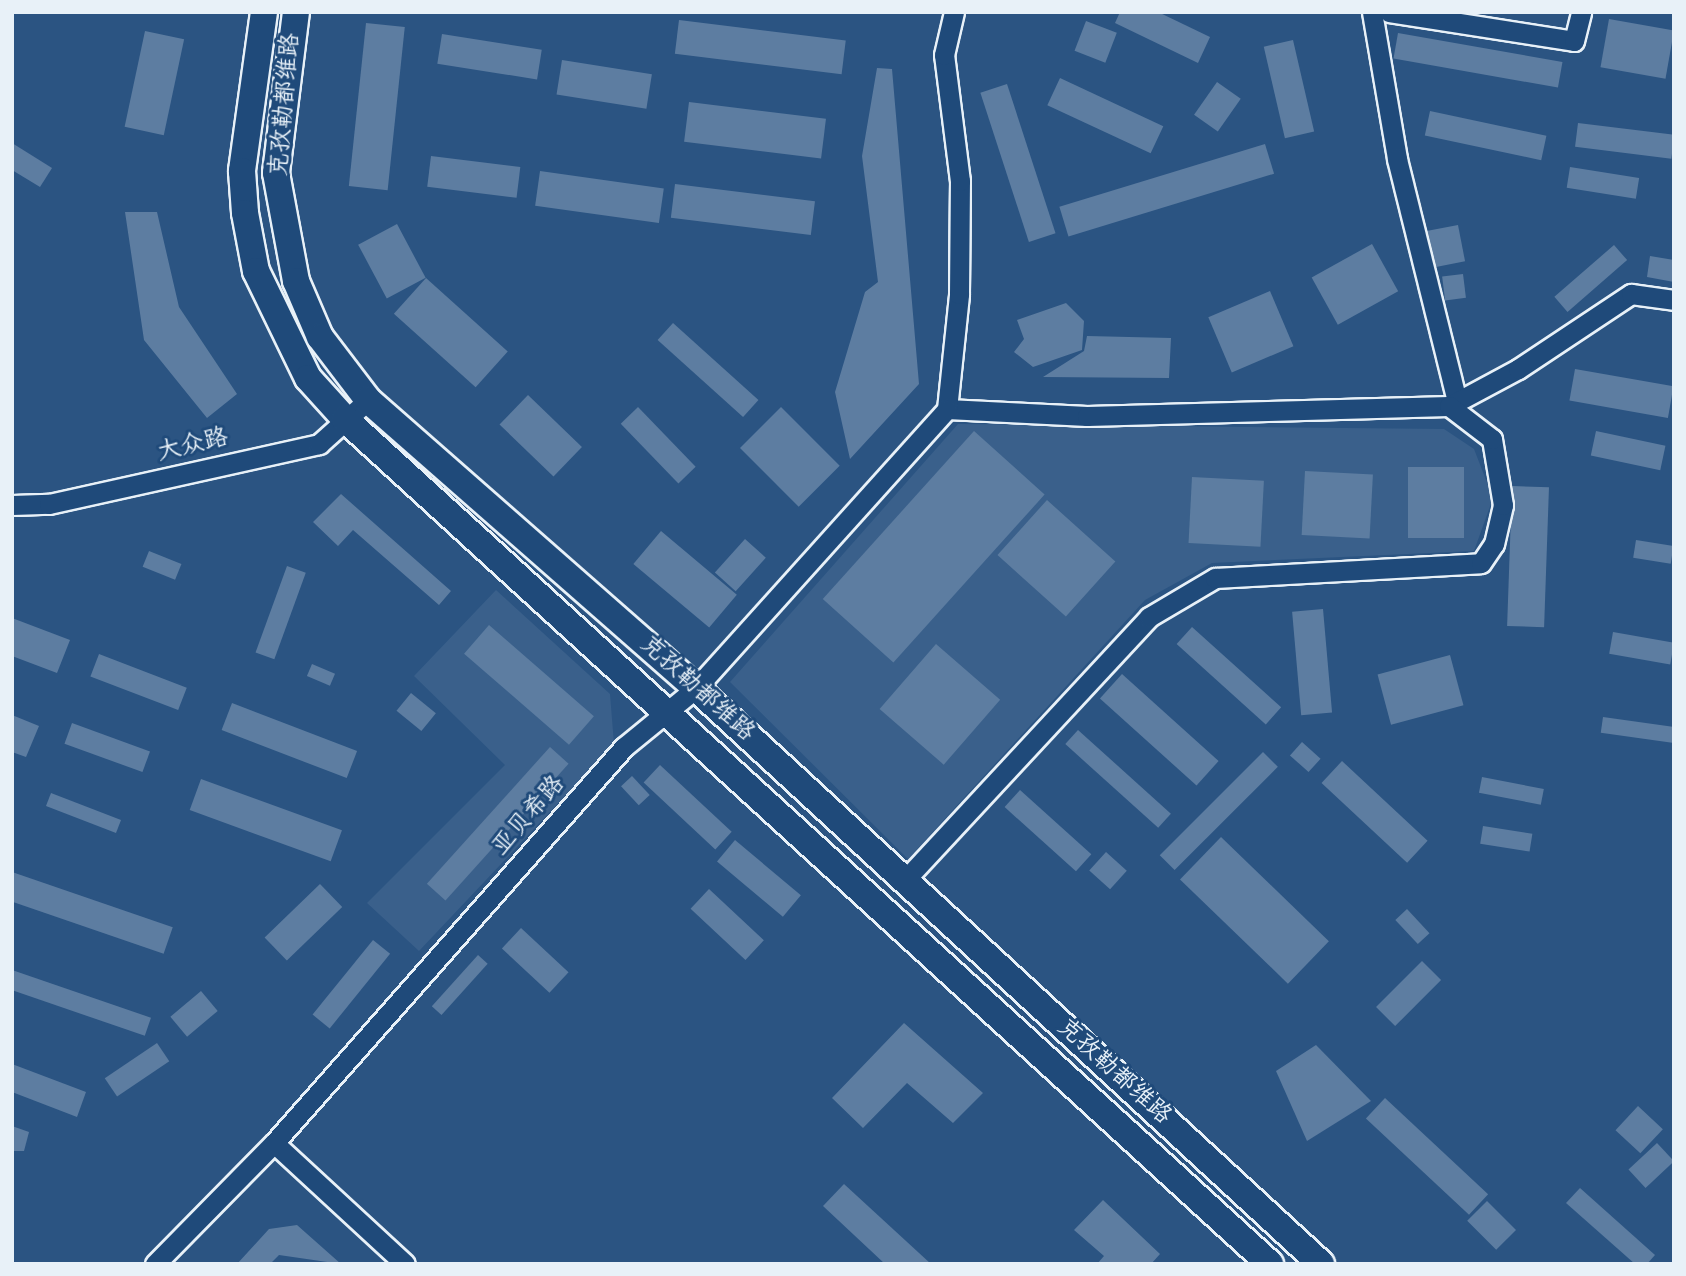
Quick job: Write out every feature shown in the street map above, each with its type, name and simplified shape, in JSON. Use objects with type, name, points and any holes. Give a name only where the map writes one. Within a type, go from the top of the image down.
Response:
[{"type":"main road","name":"克孜勒都维路","points":[[264,12],[242,171],[256,271],[308,378],[345,419],[668,710],[1270,1264]]},
{"type":"main road","name":"克孜勒都维路","points":[[296,12],[276,173],[296,281],[320,337],[368,400],[696,688],[1321,1264]]},
{"type":"street","points":[[954,12],[944,55],[960,181],[959,294],[947,409],[1087,416],[1452,402],[1518,369],[1631,294],[1674,300]]},
{"type":"street","points":[[904,881],[1149,617],[1214,578],[1481,563],[1494,544],[1503,505],[1492,439],[1452,402],[1398,159],[1372,12]]},
{"type":"street","points":[[1389,12],[1574,41],[1581,12]]},
{"type":"street","name":"大众路","points":[[12,505],[49,504],[319,444],[368,400]]},
{"type":"street","name":"亚贝希路","points":[[155,1264],[274,1143],[624,747],[696,688],[947,409]]},
{"type":"street","points":[[274,1143],[405,1264]]},
{"type":"shaded area","points":[[958,424],[1444,429],[1474,449],[1493,498],[1474,551],[1212,563],[1145,600],[908,859],[730,682]]},
{"type":"shaded area","points":[[496,590],[610,694],[614,744],[419,951],[367,903],[505,765],[414,676]]},
{"type":"building","points":[[1120,12],[1158,12],[1210,37],[1198,63],[1115,23]]},
{"type":"building","points":[[1609,19],[1674,30],[1665,79],[1600,67]]},
{"type":"building","points":[[679,20],[846,40],[842,74],[675,54]]},
{"type":"building","points":[[1086,21],[1117,33],[1105,63],[1075,51]]},
{"type":"building","points":[[366,23],[405,27],[388,190],[349,186]]},
{"type":"building","points":[[145,31],[184,39],[164,135],[125,127]]},
{"type":"building","points":[[1398,33],[1562,62],[1558,88],[1393,59]]},
{"type":"building","points":[[442,34],[542,50],[537,79],[437,64]]},
{"type":"building","points":[[1293,40],[1314,132],[1285,138],[1264,47]]},
{"type":"building","points":[[562,60],[652,74],[646,109],[557,95]]},
{"type":"building","points":[[877,68],[892,69],[919,384],[850,459],[835,392],[865,292],[878,282],[862,156]]},
{"type":"building","points":[[1060,78],[1163,126],[1151,153],[1047,105]]},
{"type":"building","points":[[1217,82],[1241,99],[1218,131],[1194,115]]},
{"type":"building","points":[[1007,84],[1056,233],[1029,242],[980,93]]},
{"type":"building","points":[[689,102],[826,119],[821,159],[684,142]]},
{"type":"building","points":[[1430,111],[1546,136],[1541,160],[1425,135]]},
{"type":"building","points":[[1578,123],[1674,135],[1671,159],[1575,147]]},
{"type":"building","points":[[12,143],[52,168],[40,187],[12,170]]},
{"type":"building","points":[[1265,144],[1274,174],[1068,237],[1059,207]]},
{"type":"building","points":[[431,156],[520,167],[517,198],[427,187]]},
{"type":"building","points":[[1570,167],[1639,178],[1636,199],[1567,188]]},
{"type":"building","points":[[540,171],[664,188],[659,223],[535,206]]},
{"type":"building","points":[[675,184],[815,201],[811,235],[671,218]]},
{"type":"building","points":[[125,212],[157,212],[179,307],[237,394],[207,418],[144,340]]},
{"type":"building","points":[[397,224],[426,278],[387,299],[358,245]]},
{"type":"building","points":[[1458,225],[1465,261],[1430,268],[1423,232]]},
{"type":"building","points":[[1372,244],[1398,291],[1338,325],[1312,277]]},
{"type":"building","points":[[1614,245],[1627,260],[1567,312],[1554,297]]},
{"type":"building","points":[[1650,256],[1674,260],[1674,282],[1647,277]]},
{"type":"building","points":[[1463,274],[1466,298],[1445,300],[1442,277]]},
{"type":"building","points":[[426,278],[508,352],[476,387],[394,314]]},
{"type":"building","points":[[1270,291],[1293,346],[1232,372],[1208,317]]},
{"type":"building","points":[[1066,303],[1084,321],[1082,350],[1033,367],[1014,352],[1024,339],[1017,320]]},
{"type":"building","points":[[673,323],[758,400],[743,417],[658,340]]},
{"type":"building","points":[[1087,336],[1171,338],[1169,378],[1043,377],[1084,351]]},
{"type":"building","points":[[1575,369],[1673,386],[1668,418],[1569,401]]},
{"type":"building","points":[[528,395],[582,447],[553,477],[500,424]]},
{"type":"building","points":[[638,407],[696,467],[678,483],[621,424]]},
{"type":"building","points":[[781,407],[840,466],[799,507],[740,448]]},
{"type":"building","points":[[974,431],[1045,495],[893,663],[823,599]]},
{"type":"building","points":[[1596,431],[1665,446],[1660,470],[1591,455]]},
{"type":"building","points":[[1408,467],[1464,467],[1464,538],[1408,538]]},
{"type":"building","points":[[1305,471],[1373,475],[1370,538],[1302,535]]},
{"type":"building","points":[[1192,477],[1264,481],[1260,547],[1189,543]]},
{"type":"building","points":[[1512,486],[1549,487],[1544,627],[1507,626]]},
{"type":"building","points":[[341,494],[451,591],[439,605],[353,530],[338,546],[313,522]]},
{"type":"building","points":[[1047,500],[1115,562],[1066,617],[997,555]]},
{"type":"building","points":[[661,531],[737,595],[709,628],[633,564]]},
{"type":"building","points":[[745,539],[766,558],[736,591],[715,572]]},
{"type":"building","points":[[1636,540],[1674,546],[1671,564],[1633,558]]},
{"type":"building","points":[[149,551],[181,564],[175,580],[143,567]]},
{"type":"building","points":[[287,566],[306,573],[274,659],[256,652]]},
{"type":"building","points":[[1323,609],[1332,713],[1301,715],[1292,612]]},
{"type":"building","points":[[12,618],[70,640],[57,673],[12,656]]},
{"type":"building","points":[[489,625],[594,716],[569,745],[464,654]]},
{"type":"building","points":[[1192,627],[1281,707],[1266,724],[1177,644]]},
{"type":"building","points":[[1613,632],[1674,643],[1670,664],[1609,654]]},
{"type":"building","points":[[936,644],[1000,700],[944,765],[880,709]]},
{"type":"building","points":[[99,654],[187,688],[178,710],[90,676]]},
{"type":"building","points":[[1450,655],[1463,705],[1391,725],[1378,674]]},
{"type":"building","points":[[312,664],[335,674],[330,686],[307,676]]},
{"type":"building","points":[[1122,674],[1219,761],[1197,786],[1100,699]]},
{"type":"building","points":[[411,693],[436,713],[421,731],[397,711]]},
{"type":"building","points":[[232,703],[357,751],[347,778],[222,730]]},
{"type":"building","points":[[12,715],[39,726],[26,757],[12,752]]},
{"type":"building","points":[[1603,717],[1674,727],[1672,743],[1601,733]]},
{"type":"building","points":[[72,723],[150,751],[142,772],[64,744]]},
{"type":"building","points":[[1078,730],[1171,814],[1158,828],[1065,744]]},
{"type":"building","points":[[1302,742],[1321,759],[1309,772],[1290,755]]},
{"type":"building","points":[[550,747],[569,764],[445,900],[427,884]]},
{"type":"building","points":[[1263,752],[1278,767],[1175,870],[1160,855]]},
{"type":"building","points":[[1342,761],[1428,841],[1407,863],[1322,783]]},
{"type":"building","points":[[660,765],[732,832],[715,849],[644,783]]},
{"type":"building","points":[[632,776],[650,795],[639,805],[621,786]]},
{"type":"building","points":[[1482,777],[1544,789],[1541,805],[1479,793]]},
{"type":"building","points":[[201,779],[342,830],[331,861],[190,810]]},
{"type":"building","points":[[1020,790],[1091,854],[1076,871],[1005,807]]},
{"type":"building","points":[[51,793],[121,820],[116,833],[46,806]]},
{"type":"building","points":[[1483,826],[1532,834],[1530,852],[1480,844]]},
{"type":"building","points":[[1221,837],[1329,941],[1288,984],[1180,879]]},
{"type":"building","points":[[735,840],[801,895],[783,917],[717,861]]},
{"type":"building","points":[[1106,852],[1127,871],[1110,889],[1089,871]]},
{"type":"building","points":[[12,872],[173,927],[164,954],[12,902]]},
{"type":"building","points":[[320,884],[342,907],[287,961],[265,937]]},
{"type":"building","points":[[709,889],[764,940],[745,960],[691,909]]},
{"type":"building","points":[[1407,909],[1430,933],[1418,944],[1395,920]]},
{"type":"building","points":[[521,928],[569,972],[549,993],[502,948]]},
{"type":"building","points":[[373,940],[390,954],[330,1028],[313,1015]]},
{"type":"building","points":[[478,955],[488,964],[441,1015],[432,1006]]},
{"type":"building","points":[[1422,961],[1441,980],[1395,1026],[1376,1007]]},
{"type":"building","points":[[12,970],[151,1018],[145,1036],[12,990]]},
{"type":"building","points":[[201,991],[218,1011],[187,1037],[170,1017]]},
{"type":"building","points":[[904,1023],[983,1093],[953,1123],[907,1083],[863,1128],[832,1098]]},
{"type":"building","points":[[157,1043],[169,1061],[117,1096],[105,1078]]},
{"type":"building","points":[[1316,1045],[1371,1101],[1307,1141],[1276,1071]]},
{"type":"building","points":[[12,1064],[86,1092],[77,1117],[12,1092]]},
{"type":"building","points":[[1385,1098],[1488,1194],[1469,1215],[1366,1118]]},
{"type":"building","points":[[1638,1106],[1663,1129],[1640,1153],[1615,1130]]},
{"type":"building","points":[[12,1126],[29,1132],[24,1151],[12,1151]]},
{"type":"building","points":[[1657,1143],[1674,1161],[1646,1188],[1628,1170]]},
{"type":"building","points":[[844,1184],[931,1264],[885,1264],[823,1206]]},
{"type":"building","points":[[1580,1188],[1655,1255],[1647,1264],[1635,1264],[1566,1203]]},
{"type":"building","points":[[1103,1200],[1160,1254],[1151,1264],[1097,1264],[1104,1256],[1074,1230]]},
{"type":"building","points":[[1487,1201],[1516,1230],[1496,1250],[1467,1221]]},
{"type":"building","points":[[297,1225],[341,1264],[279,1255],[270,1264],[237,1264],[269,1229]]}]
